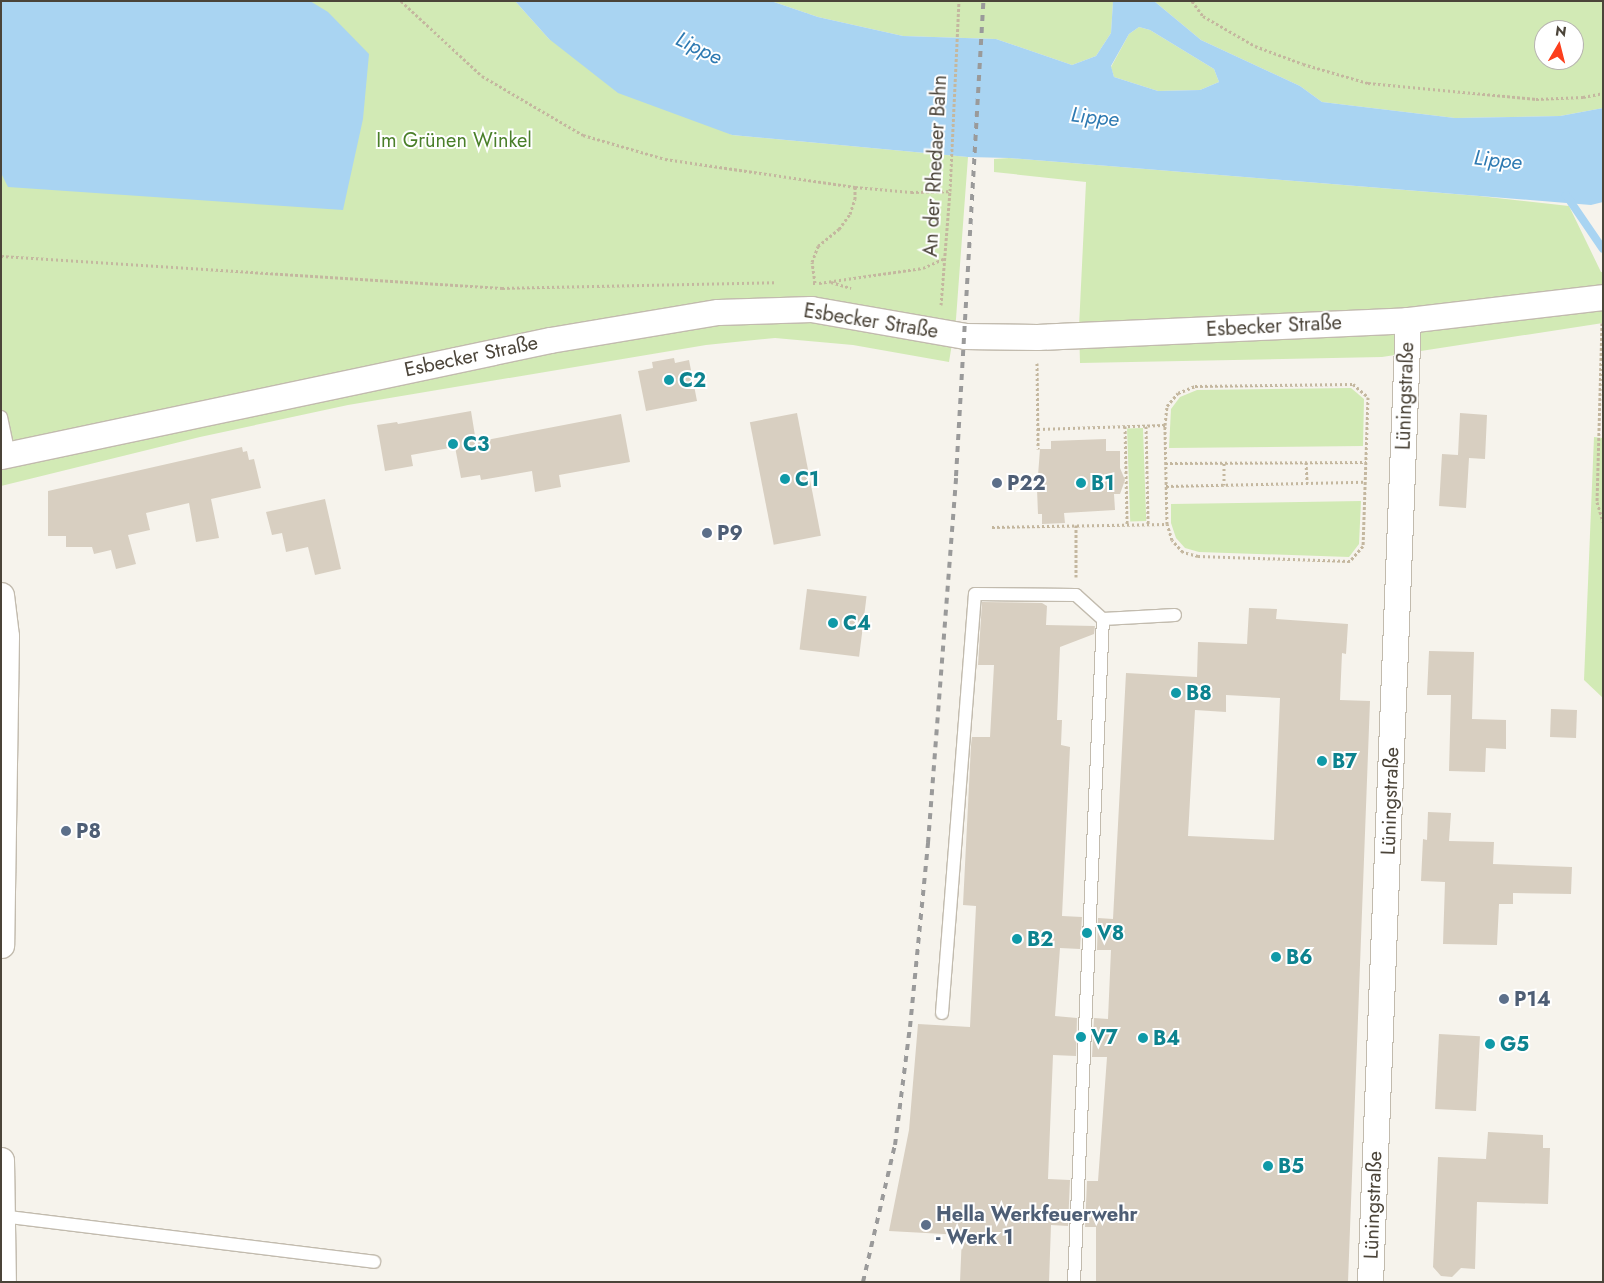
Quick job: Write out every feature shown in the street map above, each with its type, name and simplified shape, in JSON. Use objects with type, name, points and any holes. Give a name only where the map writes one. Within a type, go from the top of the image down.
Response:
[{"type":"street","name":"Esbecker Straße","points":[[5,455],[550,340],[718,312],[811,309],[965,336],[1037,337],[1408,320],[1603,297]]},
{"type":"street","name":"Lüningstraße","points":[[1370,1282],[1408,320]]},
{"type":"street","points":[[1,595],[6,636],[1,945]]},
{"type":"street","points":[[1,1160],[3,1282]]},
{"type":"lane","points":[[1,417],[5,455]]},
{"type":"lane","points":[[942,1013],[975,594],[1076,595],[1103,620],[1175,615]]},
{"type":"lane","points":[[1074,1282],[1103,620]]},
{"type":"lane","points":[[1,1216],[374,1262]]},
{"type":"path","points":[[401,1],[482,76],[583,134],[665,159],[855,187],[911,192],[950,191]]},
{"type":"path","name":"An der Rhedaer Bahn","points":[[938,332],[950,191],[959,1]]},
{"type":"path","points":[[1192,1],[1203,16],[1255,46],[1303,64],[1368,83],[1536,99],[1583,97],[1603,93]]},
{"type":"path","points":[[811,309],[815,283],[812,262],[818,246],[840,229],[850,214],[855,199],[855,187]]},
{"type":"path","points":[[1,256],[502,288],[746,281],[786,282]]},
{"type":"path","points":[[806,283],[923,268],[945,258]]},
{"type":"path","points":[[1603,313],[1597,502],[1603,522]]},
{"type":"path","points":[[1037,337],[1038,449]]},
{"type":"path","points":[[1353,384],[1368,397],[1362,546],[1350,561],[1198,556],[1183,552],[1172,540],[1166,524],[1165,425],[1167,406],[1178,393],[1196,386],[1353,384]]},
{"type":"path","points":[[1038,429],[1165,425]]},
{"type":"path","points":[[1125,426],[1127,524]]},
{"type":"path","points":[[1146,426],[1148,524]]},
{"type":"path","points":[[1306,462],[1307,483]]},
{"type":"path","points":[[1165,463],[1366,462]]},
{"type":"path","points":[[1224,463],[1224,484]]},
{"type":"path","points":[[1166,486],[1365,482]]},
{"type":"path","points":[[992,527],[1166,524]]},
{"type":"path","points":[[1076,525],[1076,595]]},
{"type":"green space","name":"Im Grünen Winkel","points":[[1,1],[515,1],[549,39],[732,135],[968,157],[956,319],[949,362],[853,345],[775,338],[706,345],[348,405],[200,437],[1,486]]},
{"type":"green space","points":[[771,1],[1113,2],[1111,33],[1096,56],[1072,65],[996,39],[903,36],[818,17]]},
{"type":"green space","points":[[1154,1],[1603,1],[1603,108],[1560,116],[1455,118],[1322,102],[1300,86],[1201,40]]},
{"type":"green space","points":[[1139,27],[1150,30],[1214,69],[1219,82],[1200,90],[1158,91],[1114,77],[1111,67],[1129,34]]},
{"type":"green space","points":[[1009,158],[1479,196],[1569,206],[1601,272],[1603,272],[1603,323],[1382,357],[1080,363],[1079,327],[1086,182],[994,172],[994,159]]},
{"type":"green space","points":[[1351,388],[1364,399],[1363,446],[1169,448],[1171,409],[1180,397],[1197,390]]},
{"type":"green space","points":[[1143,428],[1146,521],[1130,522],[1127,429]]},
{"type":"green space","points":[[1594,437],[1603,438],[1603,698],[1584,680]]},
{"type":"green space","points":[[1361,501],[1359,544],[1349,557],[1199,552],[1185,548],[1176,538],[1171,523],[1171,504]]},
{"type":"water","points":[[1,1],[310,1],[328,12],[369,54],[363,119],[343,210],[8,187],[1,173]]},
{"type":"water","name":"Lippe","points":[[515,1],[771,1],[818,17],[903,36],[996,39],[1072,65],[1096,56],[1111,33],[1113,1],[1154,1],[1201,40],[1300,86],[1322,102],[1455,118],[1560,116],[1603,108],[1603,202],[1591,205],[1009,158],[968,157],[732,135],[618,93],[549,39]],"holes":[[[1139,27],[1150,30],[1214,69],[1219,82],[1200,90],[1158,91],[1114,77],[1111,66],[1129,34]]]},
{"type":"building","name":"C2","points":[[674,358],[675,363],[689,360],[697,401],[646,411],[638,371],[653,368],[652,362]]},
{"type":"building","points":[[471,411],[476,442],[621,414],[630,462],[559,475],[561,487],[535,492],[532,471],[481,480],[480,475],[461,478],[455,447],[411,455],[413,466],[385,471],[377,425],[397,422],[398,424]]},
{"type":"building","name":"C1","points":[[797,413],[821,536],[774,545],[750,422]]},
{"type":"building","points":[[1460,413],[1487,415],[1485,459],[1469,458],[1466,508],[1439,506],[1442,454],[1458,455]]},
{"type":"building","name":"B1","points":[[1106,439],[1106,451],[1120,451],[1120,468],[1125,480],[1120,494],[1114,494],[1115,510],[1064,513],[1065,523],[1042,524],[1042,514],[1038,514],[1037,489],[1040,449],[1051,449],[1051,441]]},
{"type":"building","points":[[242,447],[243,452],[247,451],[249,460],[254,459],[261,488],[211,499],[219,538],[196,542],[189,503],[146,513],[150,530],[128,535],[136,564],[116,569],[111,550],[94,554],[92,547],[66,547],[66,536],[48,536],[48,491]]},
{"type":"building","points":[[325,499],[341,569],[315,575],[308,547],[286,552],[282,533],[272,535],[266,512]]},
{"type":"building","name":"C4","points":[[807,589],[867,596],[859,657],[800,650]]},
{"type":"building","name":"B2","points":[[982,602],[1042,603],[1047,606],[1046,625],[1095,626],[1094,634],[1060,647],[1057,720],[1062,720],[1061,745],[1070,747],[1062,916],[1082,917],[1080,949],[1060,948],[1055,1016],[1077,1018],[1076,1056],[1053,1055],[1048,1179],[1070,1180],[1068,1226],[1051,1225],[1049,1282],[960,1282],[962,1235],[889,1231],[909,1130],[918,1024],[970,1027],[976,906],[963,905],[971,745],[972,737],[990,737],[994,665],[978,665]]},
{"type":"building","points":[[1249,608],[1277,609],[1276,619],[1348,624],[1346,654],[1342,653],[1340,700],[1370,701],[1348,1282],[1096,1282],[1096,1227],[1085,1227],[1087,1181],[1098,1181],[1107,1057],[1092,1057],[1094,1018],[1108,1019],[1111,950],[1097,950],[1098,918],[1113,919],[1126,673],[1197,677],[1198,642],[1247,644]],"holes":[[[1226,695],[1280,698],[1274,840],[1188,836],[1195,710],[1226,712]]]},
{"type":"building","points":[[1429,651],[1474,652],[1472,719],[1506,720],[1506,749],[1486,748],[1485,772],[1449,771],[1451,695],[1427,695]]},
{"type":"building","points":[[1551,709],[1577,710],[1576,738],[1550,737]]},
{"type":"building","points":[[1428,812],[1451,813],[1449,841],[1494,842],[1493,864],[1572,867],[1571,894],[1513,893],[1513,904],[1499,904],[1497,945],[1443,944],[1445,882],[1421,881],[1423,839],[1427,840]]},
{"type":"building","points":[[1439,1034],[1480,1036],[1476,1111],[1435,1109]]},
{"type":"building","points":[[1488,1132],[1543,1135],[1543,1148],[1550,1148],[1548,1204],[1477,1202],[1475,1269],[1461,1268],[1452,1277],[1441,1276],[1433,1267],[1438,1157],[1486,1159]]},
{"type":"waterway","points":[[1566,195],[1603,249]]},
{"type":"railway","points":[[863,1282],[895,1145],[910,1027],[928,843],[956,476],[983,1]]},
{"type":"place","name":"C2","points":[[669,380]]},
{"type":"place","name":"C3","points":[[453,444]]},
{"type":"place","name":"C1","points":[[785,479]]},
{"type":"place","name":"P22","points":[[997,483]]},
{"type":"place","name":"B1","points":[[1081,483]]},
{"type":"place","name":"P9","points":[[707,533]]},
{"type":"place","name":"C4","points":[[833,623]]},
{"type":"place","name":"B8","points":[[1176,693]]},
{"type":"place","name":"B7","points":[[1322,761]]},
{"type":"place","name":"P8","points":[[66,831]]},
{"type":"place","name":"V8","points":[[1087,933]]},
{"type":"place","name":"B2","points":[[1017,939]]},
{"type":"place","name":"B6","points":[[1276,957]]},
{"type":"place","name":"P14","points":[[1504,999]]},
{"type":"place","name":"V7","points":[[1081,1037]]},
{"type":"place","name":"B4","points":[[1143,1038]]},
{"type":"place","name":"G5","points":[[1490,1044]]},
{"type":"place","name":"B5","points":[[1268,1166]]},
{"type":"place","name":"Hella Werkfeuerwehr - Werk 1","points":[[926,1225]]}]
